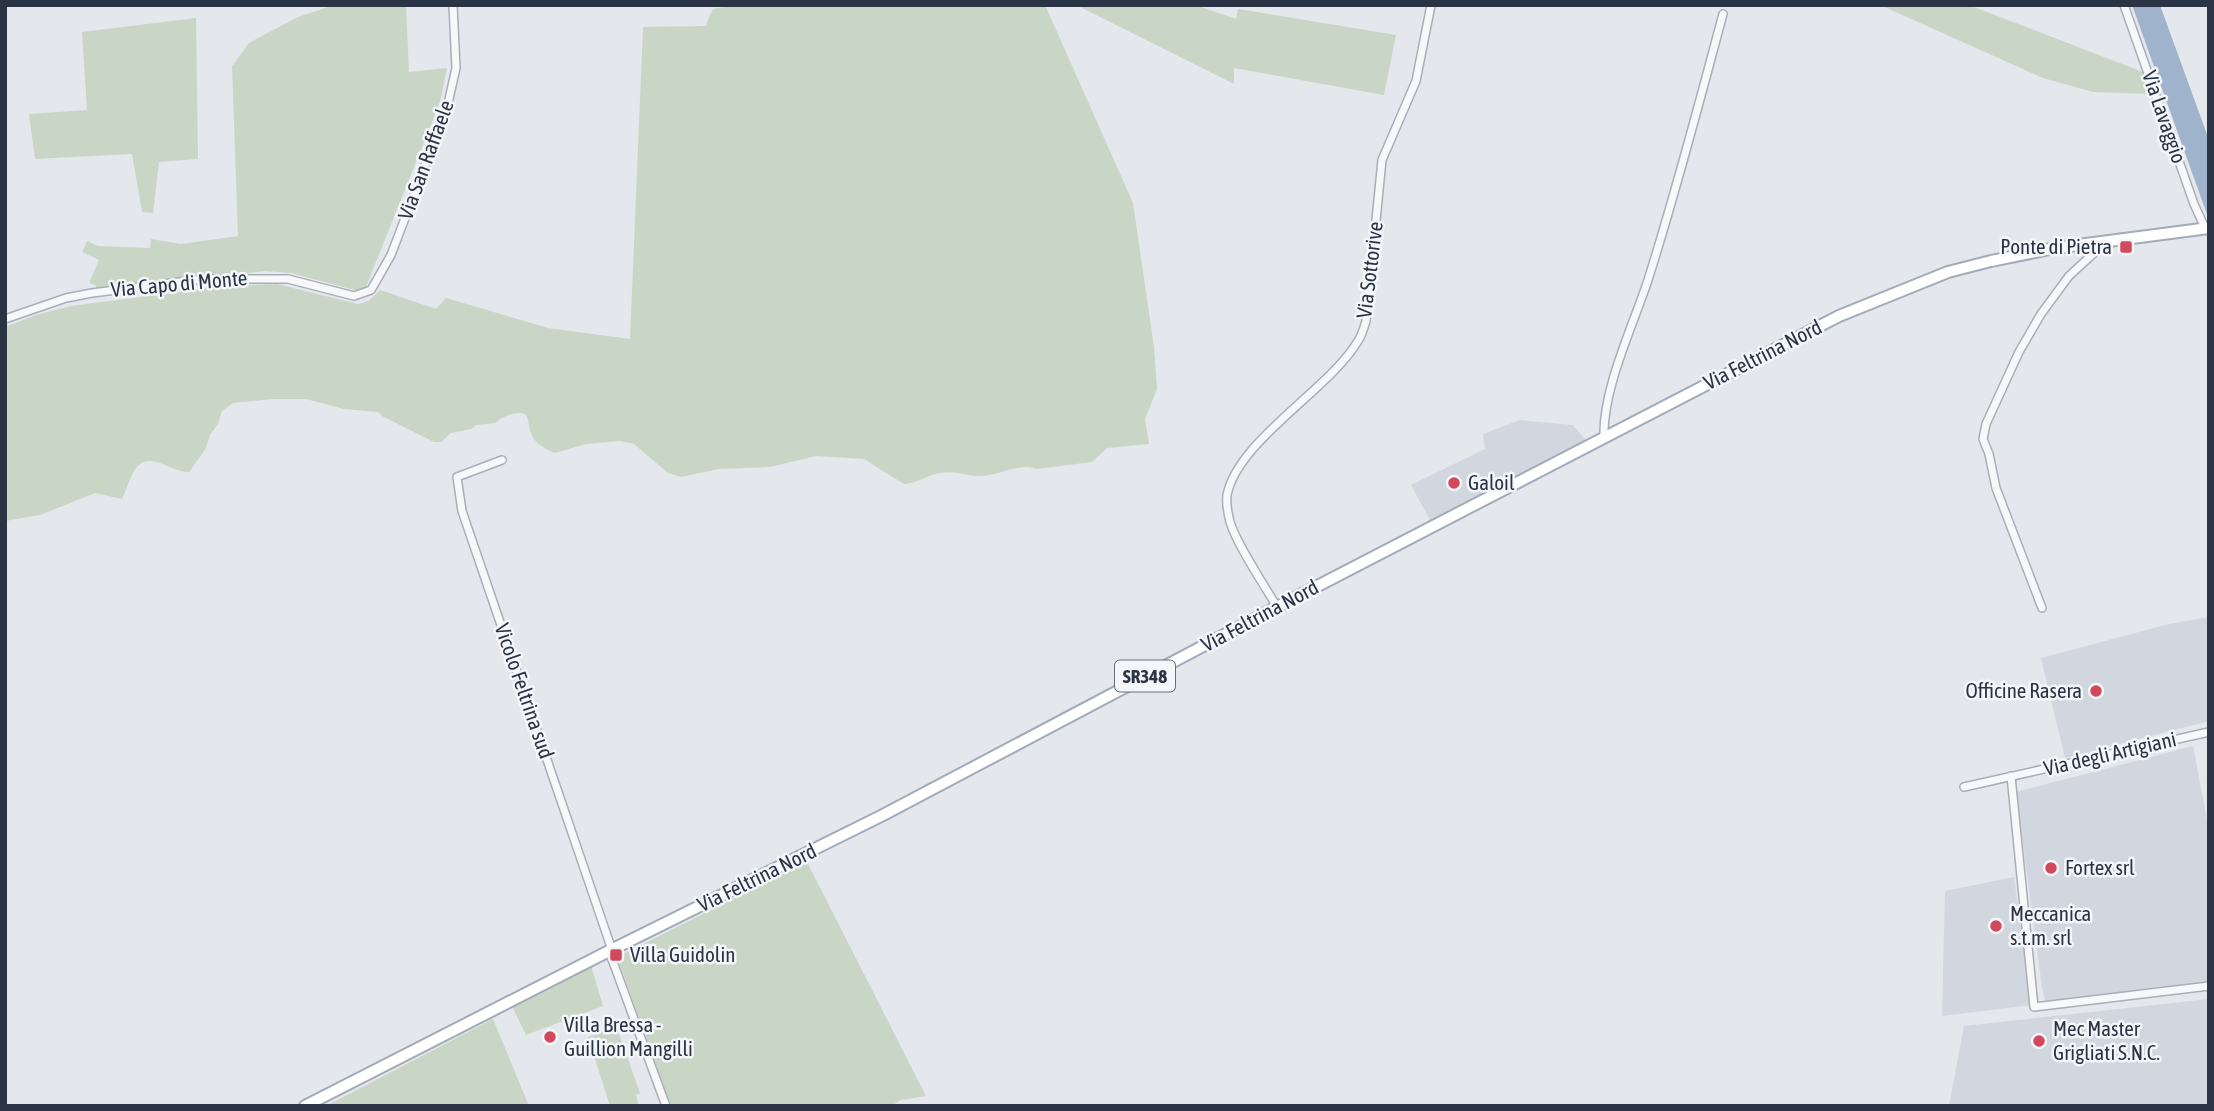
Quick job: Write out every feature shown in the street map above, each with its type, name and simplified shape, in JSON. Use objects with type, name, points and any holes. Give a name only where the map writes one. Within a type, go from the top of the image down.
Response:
[{"type":"main road","name":"Via Feltrina Nord","points":[[305,1106],[610,950],[883,815],[1839,316],[1948,272],[2055,248],[2207,228]]},
{"type":"street","name":"Via San Raffaele","points":[[354,296],[371,290],[382,275],[447,108],[456,68],[453,5]]},
{"type":"street","name":"Via Sottorive","points":[[1277,607],[1231,526],[1227,497],[1232,480],[1247,457],[1270,431],[1339,365],[1358,341],[1366,321],[1382,160],[1416,81],[1431,5]]},
{"type":"street","name":"Via Lavaggio","points":[[2124,5],[2194,205],[2207,228]]},
{"type":"street","points":[[1604,438],[1606,410],[1619,362],[1681,174],[1723,14]]},
{"type":"street","points":[[2042,608],[1996,488],[1983,439],[1986,424],[2019,352],[2041,314],[2069,276],[2106,241]]},
{"type":"street","name":"Via Capo di Monte","points":[[5,319],[66,298],[204,279],[288,279],[354,296]]},
{"type":"street","name":"Vicolo Feltrina sud","points":[[502,460],[457,477],[462,511],[610,950]]},
{"type":"street","name":"Via degli Artigiani","points":[[1964,787],[2209,732]]},
{"type":"street","points":[[2011,776],[2034,1007],[2209,986]]},
{"type":"street","points":[[610,950],[666,1106]]},
{"type":"shaded area","points":[[1520,420],[1573,425],[1588,443],[1431,522],[1411,485],[1485,449],[1483,434]]},
{"type":"shaded area","points":[[2209,617],[2209,721],[2065,758],[2041,658],[2169,624]]},
{"type":"shaded area","points":[[2193,746],[2209,831],[2209,986],[2046,1004],[2016,792]]},
{"type":"shaded area","points":[[2014,877],[2031,1005],[1942,1016],[1945,891]]},
{"type":"shaded area","points":[[2209,999],[2209,1106],[1949,1106],[1964,1026]]},
{"type":"green space","points":[[334,5],[406,5],[409,72],[447,68],[440,102],[366,287],[358,291],[291,273],[265,271],[97,289],[89,283],[99,260],[82,252],[87,241],[98,246],[150,248],[151,239],[181,244],[238,236],[232,66],[249,43],[298,17]]},
{"type":"green space","points":[[733,5],[1045,5],[1133,203],[1154,347],[1157,389],[1145,419],[1149,444],[1107,448],[1092,462],[1036,469],[1024,467],[983,476],[940,473],[904,484],[864,459],[816,456],[770,467],[719,469],[681,477],[668,473],[634,444],[620,441],[586,444],[555,453],[536,442],[525,414],[521,413],[509,415],[496,423],[476,425],[471,429],[451,433],[441,442],[434,442],[378,412],[344,409],[306,399],[273,399],[233,403],[222,411],[205,450],[189,472],[148,461],[136,468],[122,499],[95,493],[40,515],[5,521],[5,327],[36,315],[71,306],[225,286],[277,284],[358,304],[369,301],[380,290],[436,309],[446,298],[548,328],[630,339],[643,27],[706,26],[714,9]]},
{"type":"green space","points":[[1076,5],[1195,5],[1236,19],[1238,9],[1396,35],[1384,95],[1234,68],[1234,84]]},
{"type":"green space","points":[[1880,5],[1969,5],[2143,72],[2151,94],[2093,92],[2043,78]]},
{"type":"green space","points":[[196,18],[198,159],[159,162],[153,213],[142,212],[132,154],[35,159],[29,114],[87,110],[82,32]]},
{"type":"green space","points":[[807,862],[926,1096],[901,1100],[891,1106],[671,1106],[617,957]]},
{"type":"green space","points":[[591,965],[603,1006],[526,1035],[512,1006]]},
{"type":"green space","points":[[493,1019],[529,1106],[326,1106]]},
{"type":"green space","points":[[616,1026],[640,1093],[636,1095],[639,1106],[610,1106],[588,1037]]},
{"type":"water","points":[[2132,5],[2160,5],[2209,140],[2209,220]]},
{"type":"place","name":"Ponte di Pietra","points":[[2126,247]]},
{"type":"place","name":"Galoil","points":[[1454,483]]},
{"type":"place","name":"Officine Rasera","points":[[2096,691]]},
{"type":"place","name":"Fortex srl","points":[[2051,868]]},
{"type":"place","name":"Meccanica s.t.m. srl","points":[[1996,926]]},
{"type":"place","name":"Villa Guidolin","points":[[616,955]]},
{"type":"place","name":"Villa Bressa - Guillion Mangilli","points":[[550,1037]]},
{"type":"place","name":"Mec Master Grigliati S.N.C.","points":[[2039,1041]]}]
